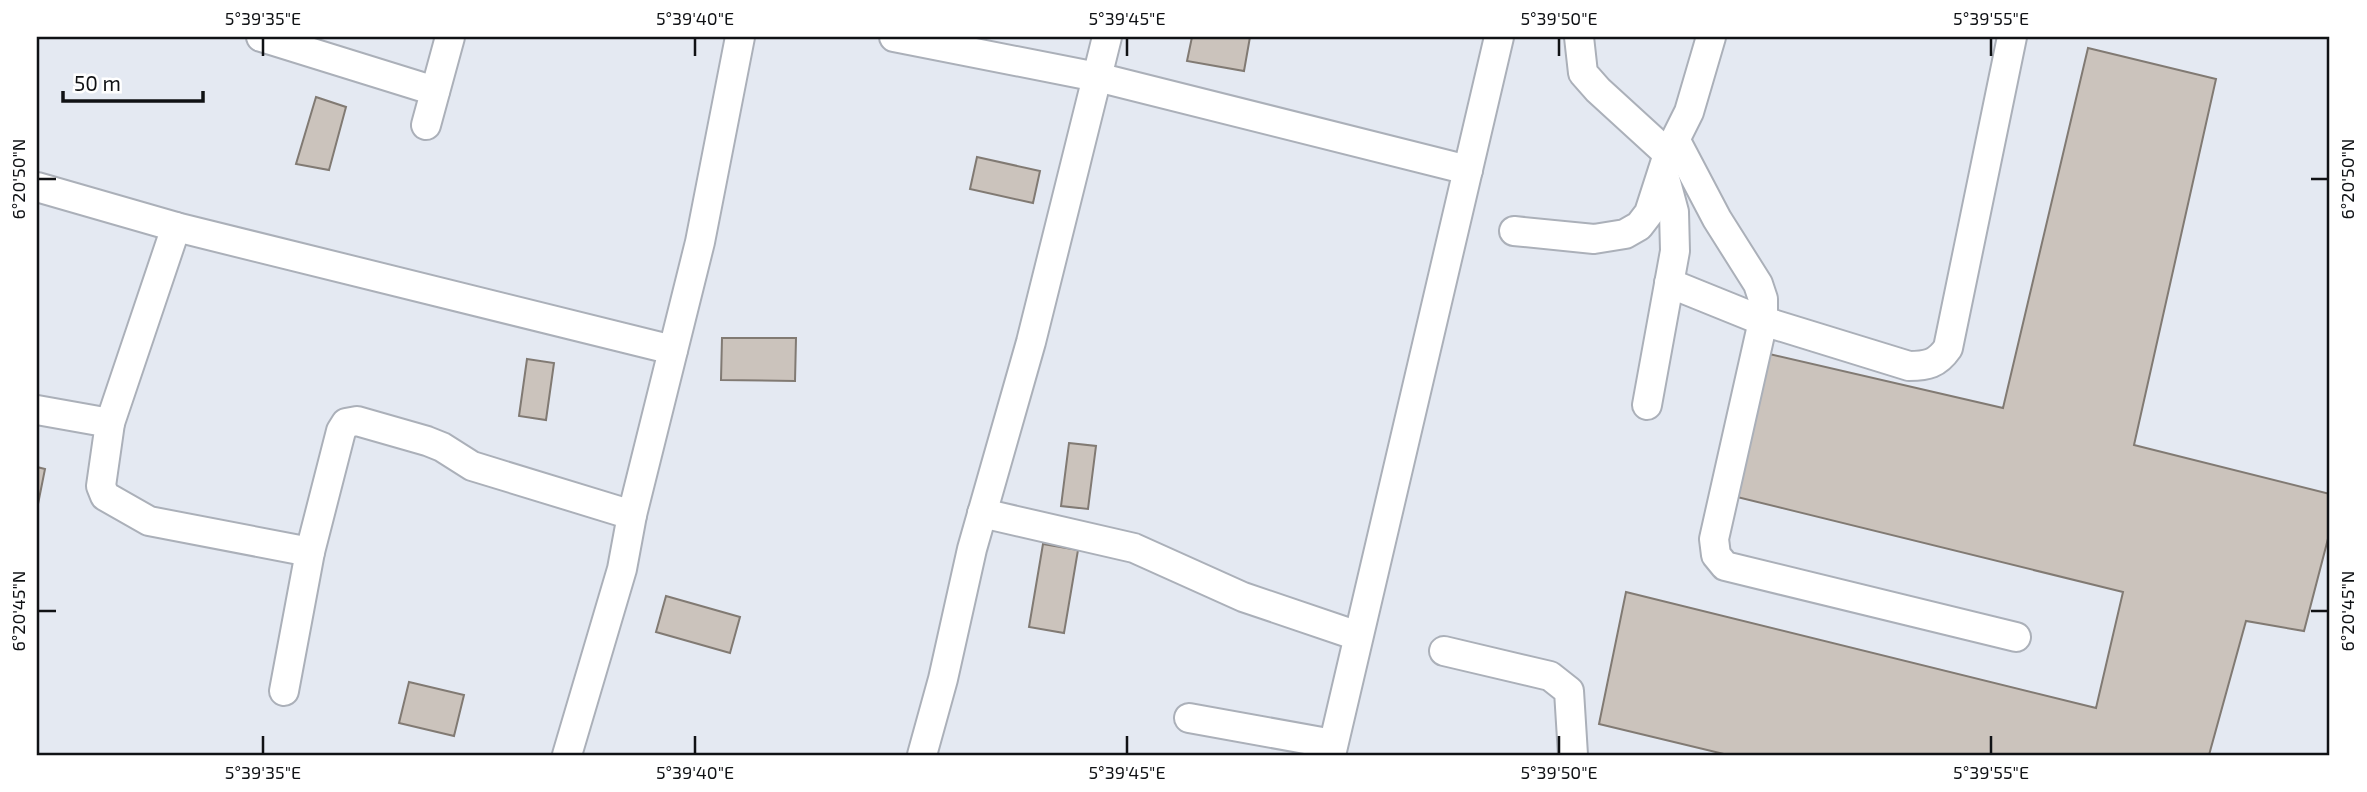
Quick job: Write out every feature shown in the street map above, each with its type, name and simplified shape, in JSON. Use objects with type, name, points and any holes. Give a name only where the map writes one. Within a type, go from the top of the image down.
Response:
[{"type":"street","points":[[261,37],[435,91]]},
{"type":"street","points":[[426,125],[450,37]]},
{"type":"street","points":[[567,755],[622,569],[632,515],[700,242],[740,37]]},
{"type":"street","points":[[894,37],[1097,77],[1468,170]]},
{"type":"street","points":[[922,755],[982,513],[1031,342],[1107,37]]},
{"type":"street","points":[[1189,718],[1332,750],[1499,37]]},
{"type":"street","points":[[1579,37],[1583,73],[1669,155],[1717,219],[1758,284],[1763,299],[1763,321],[1714,539],[1716,555],[1725,566],[2016,637]]},
{"type":"street","points":[[1514,231],[1594,239],[1625,234],[1639,226],[1649,213],[1669,155],[1689,112],[1711,37]]},
{"type":"street","points":[[1669,283],[1763,321],[1909,366],[1928,366],[1940,359],[1948,348],[2012,37]]},
{"type":"street","points":[[1647,405],[1676,232],[1669,155]]},
{"type":"street","points":[[37,187],[176,226],[673,350]]},
{"type":"street","points":[[176,226],[110,423],[102,486],[104,496],[149,521],[310,552]]},
{"type":"street","points":[[37,410],[110,423]]},
{"type":"street","points":[[284,691],[310,552],[341,431],[346,423],[356,421],[434,444],[472,466],[632,515]]},
{"type":"street","points":[[982,513],[1134,548],[1243,597],[1358,636]]},
{"type":"street","points":[[1444,651],[1550,676],[1569,691],[1573,755]]},
{"type":"building","points":[[1192,37],[1250,37],[1244,71],[1187,61]]},
{"type":"building","points":[[2088,48],[2216,79],[2134,445],[2330,494],[2330,531],[2304,631],[2246,621],[2209,755],[1728,755],[1599,724],[1626,592],[2096,708],[2123,592],[1733,496],[1765,353],[2003,408]]},
{"type":"building","points":[[316,97],[346,107],[329,170],[296,164]]},
{"type":"building","points":[[977,157],[1040,171],[1033,203],[970,189]]},
{"type":"building","points":[[722,338],[796,338],[795,381],[721,380]]},
{"type":"building","points":[[527,359],[554,363],[546,420],[519,416]]},
{"type":"building","points":[[1069,443],[1096,446],[1088,509],[1061,506]]},
{"type":"building","points":[[37,467],[45,469],[37,509]]},
{"type":"building","points":[[1043,544],[1078,550],[1064,633],[1029,627]]},
{"type":"building","points":[[666,596],[740,617],[730,653],[656,632]]},
{"type":"building","points":[[409,682],[464,695],[454,736],[399,723]]}]
